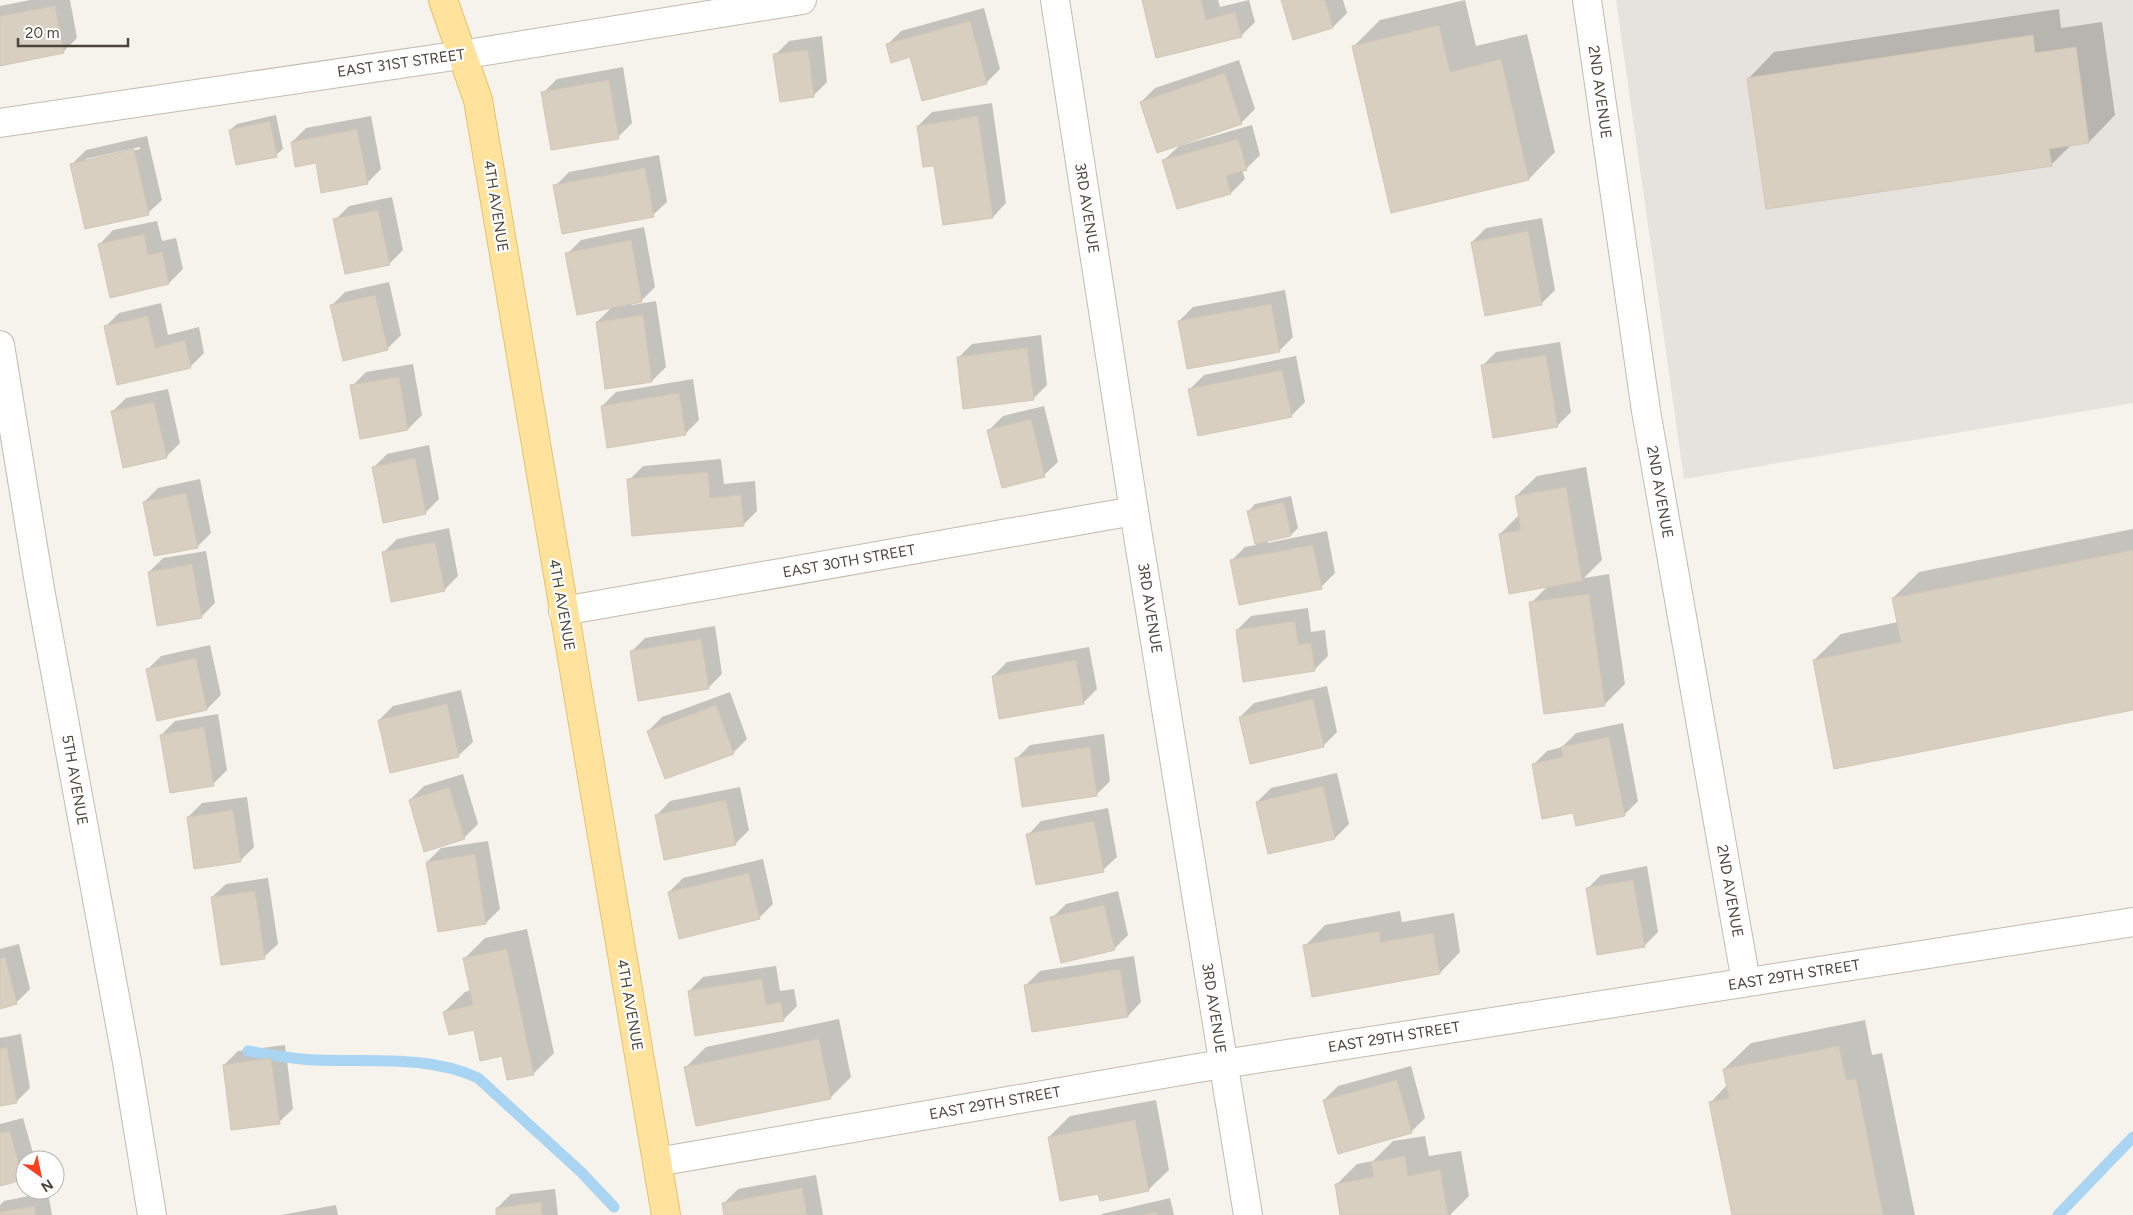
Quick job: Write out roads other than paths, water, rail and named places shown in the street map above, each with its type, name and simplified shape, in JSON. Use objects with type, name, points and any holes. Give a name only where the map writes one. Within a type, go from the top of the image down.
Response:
[{"type":"main road","name":"4TH AVENUE","points":[[443,0],[478,100],[666,1215]]},
{"type":"street","name":"EAST 31ST STREET","points":[[0,123],[461,55],[802,0]]},
{"type":"street","name":"3RD AVENUE","points":[[1055,0],[1134,511],[1248,1215]]},
{"type":"street","name":"2ND AVENUE","points":[[1587,0],[1646,411],[1746,982]]},
{"type":"street","name":"5TH AVENUE","points":[[0,345],[40,589],[127,1062],[152,1215]]},
{"type":"street","name":"EAST 30TH STREET","points":[[563,611],[1134,511]]},
{"type":"street","name":"EAST 29TH STREET","points":[[657,1162],[1223,1064],[2133,922]]},
{"type":"waterway","points":[[248,1051],[308,1059],[419,1063],[459,1071],[478,1078],[581,1172],[614,1207]]},
{"type":"waterway","points":[[2058,1215],[2133,1137]]}]
